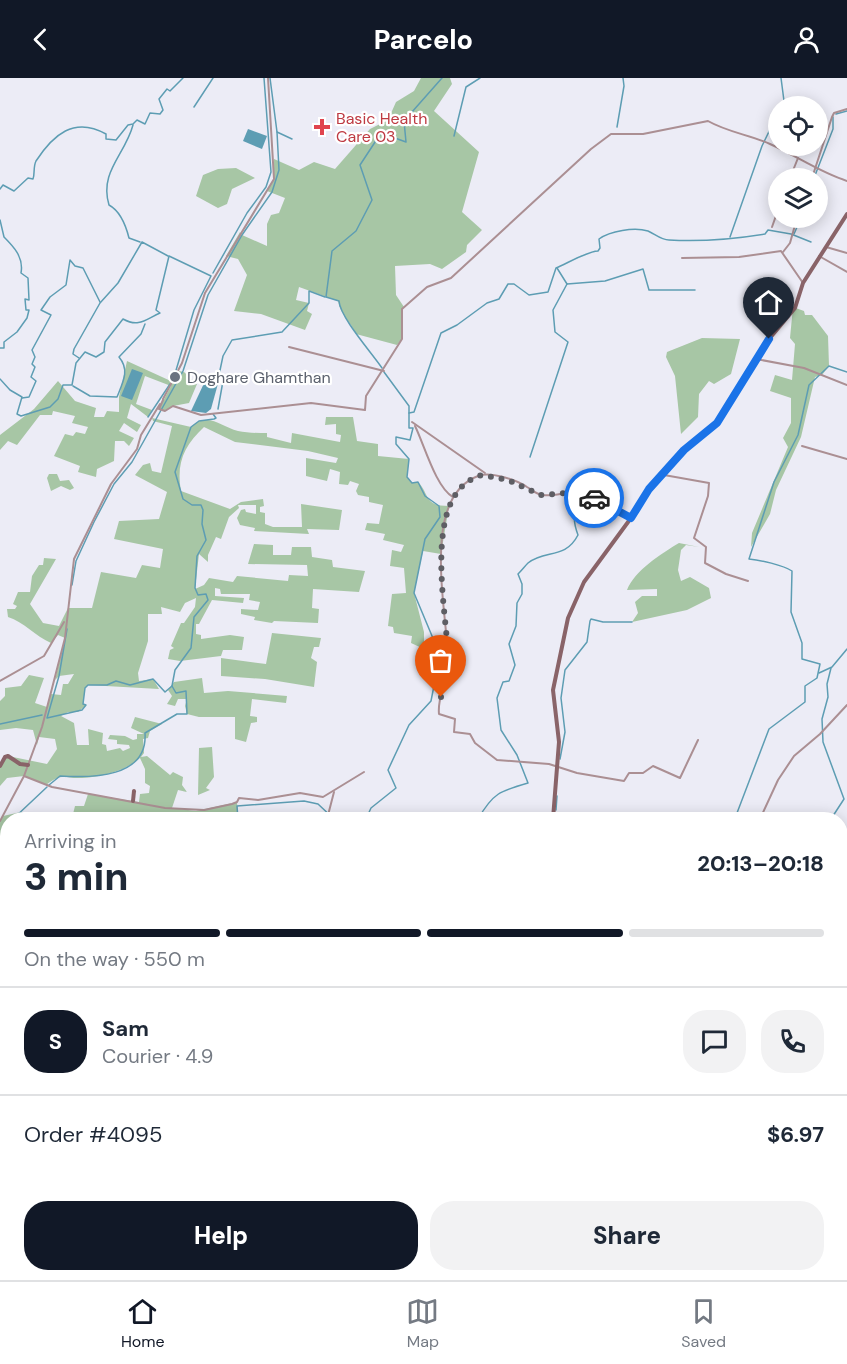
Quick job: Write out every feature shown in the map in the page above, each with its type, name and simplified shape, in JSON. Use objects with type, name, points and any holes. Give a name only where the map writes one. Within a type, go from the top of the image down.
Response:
[{"type":"street","points":[[268,78],[274,179],[205,293],[182,363],[159,409],[165,411],[173,406],[201,415],[311,403],[365,410],[366,396],[384,371],[402,339],[402,309],[427,287],[451,278],[591,149],[611,134],[643,134],[708,121],[719,128],[767,143],[814,168]]},
{"type":"street","points":[[816,168],[834,113],[847,109]]},
{"type":"street","points":[[794,168],[798,158]]},
{"type":"street","points":[[828,174],[847,181]]},
{"type":"street","points":[[553,812],[559,742],[553,690],[568,618],[589,575],[631,518],[649,489],[664,475],[684,450],[717,423],[764,345],[795,308],[804,283],[847,214]]},
{"type":"street","points":[[682,258],[739,257],[783,252],[790,243],[794,228]]},
{"type":"street","points":[[826,247],[847,253]]},
{"type":"street","points":[[783,252],[804,283]]},
{"type":"street","points":[[819,256],[847,272]]},
{"type":"street","points":[[289,347],[384,371]]},
{"type":"street","points":[[756,359],[813,371],[847,385]]},
{"type":"street","points":[[5,812],[24,776],[55,680],[65,638],[65,620],[74,559],[111,484],[137,449],[141,435],[163,400]]},
{"type":"street","points":[[453,497],[446,494],[411,421],[487,475],[517,483],[541,495],[585,493],[631,518]]},
{"type":"street","points":[[802,446],[847,459]]},
{"type":"street","points":[[487,475],[477,476],[453,497],[444,529],[440,564],[447,621],[448,665],[439,701],[439,714],[455,719],[454,732],[470,734],[475,743],[498,760],[556,766],[585,775],[600,775],[624,781],[629,773],[643,772],[649,767],[658,766],[680,778],[698,740]]},
{"type":"street","points":[[664,475],[709,483],[708,496],[694,538],[706,547],[705,563],[726,574],[748,580]]},
{"type":"street","points":[[0,681],[44,656],[65,620]]},
{"type":"street","points":[[763,812],[778,780],[794,756],[820,734],[847,705]]},
{"type":"street","points":[[0,766],[8,756],[20,764],[28,765]]},
{"type":"street","points":[[24,776],[52,787],[165,808],[204,810],[237,802],[239,798],[258,800],[300,793],[323,797],[364,772]]},
{"type":"street","points":[[133,801],[134,791]]},
{"type":"street","points":[[329,812],[334,792]]},
{"type":"green space","points":[[421,78],[450,78],[452,84],[434,111],[479,152],[462,212],[482,230],[467,245],[466,252],[442,269],[430,264],[395,266],[396,295],[404,307],[402,309],[402,339],[397,345],[356,334],[338,301],[299,287],[296,300],[309,303],[307,311],[312,314],[305,330],[261,314],[234,311],[247,275],[238,259],[226,256],[240,232],[267,246],[267,224],[271,215],[279,213],[285,198],[267,191],[274,179],[274,159],[299,170],[314,162],[335,169],[370,129],[388,120],[396,102],[414,91]]},
{"type":"green space","points":[[236,168],[255,178],[232,189],[227,204],[218,208],[196,196],[203,175],[218,169]]},
{"type":"green space","points":[[793,307],[804,311],[805,315],[812,315],[828,336],[829,366],[822,375],[815,377],[801,437],[776,490],[770,514],[751,547],[752,533],[788,447],[783,438],[791,423],[791,398],[770,391],[775,375],[792,380],[795,344],[790,338]]},
{"type":"green space","points":[[702,338],[740,339],[731,374],[714,384],[709,381],[699,394],[698,417],[681,434],[675,376],[666,357],[667,352]]},
{"type":"green space","points":[[127,361],[173,382],[179,371],[184,372],[197,384],[189,403],[173,406],[165,411],[159,409],[171,386],[145,376],[136,404],[152,410],[148,417],[131,404],[127,418],[141,425],[137,432],[124,423],[119,431],[134,438],[129,446],[124,441],[115,441],[114,461],[97,469],[96,477],[78,472],[80,466],[54,456],[65,434],[73,436],[76,432],[85,434],[88,427],[72,423],[75,416],[53,411],[52,415],[40,415],[17,445],[8,441],[0,450],[0,435],[34,409],[58,381],[75,401],[96,408],[94,417],[104,417],[107,411],[119,412],[119,397]]},
{"type":"green space","points":[[326,417],[353,417],[357,441],[378,444],[378,456],[409,459],[407,477],[412,483],[418,482],[422,486],[431,502],[449,506],[441,554],[423,551],[414,593],[424,632],[424,649],[411,643],[412,636],[394,633],[393,627],[388,626],[392,594],[406,593],[404,568],[390,566],[392,550],[401,552],[404,545],[383,540],[385,534],[365,530],[367,523],[379,524],[383,505],[369,502],[369,497],[358,495],[356,491],[359,484],[350,481],[348,485],[339,484],[340,472],[330,469],[327,481],[306,476],[306,458],[336,463],[338,458],[308,451],[235,442],[204,427],[191,441],[183,456],[180,472],[181,491],[230,509],[241,502],[263,499],[264,506],[260,507],[260,512],[265,513],[265,524],[273,527],[302,527],[301,504],[342,510],[339,530],[307,529],[309,534],[254,531],[255,528],[240,525],[237,518],[241,510],[245,509],[246,512],[256,514],[256,505],[238,505],[239,508],[229,517],[221,539],[216,537],[208,555],[208,562],[199,554],[195,589],[204,585],[209,578],[233,582],[237,576],[288,581],[289,575],[308,576],[307,565],[248,564],[254,544],[273,545],[273,555],[291,555],[292,547],[311,547],[312,557],[332,560],[333,567],[365,571],[359,592],[313,589],[312,608],[319,609],[318,623],[274,621],[272,623],[254,620],[255,617],[241,614],[241,609],[258,610],[260,602],[249,600],[250,594],[221,594],[220,589],[215,588],[215,596],[244,598],[243,603],[212,600],[199,624],[196,624],[196,634],[201,635],[201,639],[230,635],[244,637],[242,650],[223,650],[221,656],[180,661],[168,659],[170,650],[174,648],[171,646],[181,623],[184,623],[195,607],[196,598],[185,603],[180,612],[161,607],[162,614],[148,614],[148,641],[138,673],[139,681],[153,679],[159,689],[88,685],[85,688],[83,704],[86,705],[78,712],[68,712],[61,716],[74,723],[77,745],[89,745],[88,729],[103,733],[102,744],[106,745],[107,751],[120,748],[123,751],[130,748],[129,745],[117,744],[117,740],[108,739],[110,735],[125,736],[133,740],[137,739],[137,734],[144,734],[131,728],[135,717],[162,724],[150,731],[148,738],[143,739],[144,753],[141,757],[147,756],[170,775],[173,772],[183,777],[182,785],[187,792],[178,790],[172,808],[196,811],[237,802],[238,812],[74,812],[75,806],[84,806],[88,794],[139,802],[140,794],[149,793],[150,786],[145,783],[145,769],[140,758],[120,770],[97,776],[60,777],[46,785],[24,776],[7,778],[0,786],[0,766],[8,756],[47,764],[57,749],[55,739],[39,737],[37,745],[33,730],[16,728],[0,730],[0,701],[5,696],[5,688],[21,686],[29,675],[44,678],[35,703],[47,707],[51,694],[61,695],[63,684],[68,684],[74,674],[59,676],[55,680],[65,638],[58,635],[51,643],[8,617],[7,609],[15,609],[17,606],[13,604],[18,592],[30,592],[32,576],[39,565],[43,565],[44,558],[56,559],[30,604],[43,623],[59,626],[68,608],[92,608],[101,572],[136,578],[142,565],[160,568],[163,549],[114,539],[119,521],[159,519],[167,492],[135,475],[143,465],[150,463],[152,471],[161,473],[172,426],[153,421],[152,418],[191,427],[197,422],[209,420],[238,431],[267,433],[267,437],[291,443],[292,433],[340,442],[341,435],[336,434],[336,424],[325,425]]},
{"type":"green space","points":[[49,474],[57,474],[60,481],[69,480],[74,488],[70,490],[61,486],[51,491],[47,478]]},
{"type":"green space","points":[[679,543],[699,547],[686,545],[681,550],[678,570],[681,581],[690,577],[709,588],[711,598],[687,610],[632,622],[638,613],[635,602],[642,596],[657,596],[657,589],[627,590],[631,583],[649,563]]},
{"type":"green space","points":[[272,633],[321,638],[319,647],[314,647],[311,658],[317,662],[314,687],[265,679],[221,676],[221,658],[266,664]]},
{"type":"green space","points":[[202,678],[204,693],[228,691],[287,696],[286,703],[252,699],[250,716],[257,717],[257,722],[251,723],[246,742],[235,739],[235,717],[199,717],[187,714],[185,706],[187,699],[178,699],[175,706],[167,704],[172,696],[168,690],[174,682]]},
{"type":"green space","points":[[212,747],[214,777],[206,788],[210,790],[198,795],[199,748]]},
{"type":"water","points":[[248,129],[267,136],[262,149],[243,141]]},
{"type":"water","points":[[132,369],[143,373],[132,400],[121,396]]},
{"type":"water","points":[[206,379],[219,380],[211,409],[206,413],[191,411]]},
{"type":"waterway","points":[[0,189],[3,185],[14,191],[28,178],[33,179],[36,161],[50,143],[65,131],[84,127],[106,134],[106,139],[116,140],[128,125],[137,120],[145,124],[150,113],[160,114],[163,110],[159,99],[167,89],[170,91],[183,78]]},
{"type":"waterway","points":[[194,107],[213,78]]},
{"type":"waterway","points":[[213,273],[247,213],[266,187],[271,172],[264,78]]},
{"type":"waterway","points":[[270,78],[277,132],[292,139]]},
{"type":"waterway","points":[[382,368],[350,325],[339,301],[326,297],[332,251],[356,231],[372,200],[360,165],[381,133],[406,142],[404,121],[442,78]]},
{"type":"waterway","points":[[454,136],[466,87],[480,78]]},
{"type":"waterway","points":[[617,127],[624,86],[623,78]]},
{"type":"waterway","points":[[781,78],[783,96]]},
{"type":"waterway","points":[[836,114],[847,111]]},
{"type":"waterway","points":[[818,168],[833,129],[833,117]]},
{"type":"waterway","points":[[133,125],[110,173],[107,193],[109,205],[122,219],[129,238],[140,242]]},
{"type":"waterway","points":[[72,585],[76,561],[94,522],[114,484],[132,462],[183,371],[208,295],[242,235],[272,192],[279,170],[277,132]]},
{"type":"waterway","points":[[730,237],[768,134]]},
{"type":"waterway","points":[[0,220],[4,237],[14,248],[21,262],[21,273],[28,278],[29,300],[25,299],[26,310],[29,310],[27,318],[17,332],[4,342],[4,348],[0,348]]},
{"type":"waterway","points":[[794,234],[797,228]]},
{"type":"waterway","points":[[409,413],[414,412],[441,333],[457,325],[487,303],[499,299],[508,284],[514,284],[529,295],[548,292],[556,268],[583,255],[598,251],[599,239],[604,236],[636,229],[648,231],[666,240],[681,241],[729,239],[765,234],[768,230],[791,234],[811,242]]},
{"type":"waterway","points":[[79,358],[73,354],[74,349],[100,303],[118,283],[142,242],[168,256]]},
{"type":"waterway","points":[[0,379],[10,390],[22,397],[17,414],[21,416],[50,407],[58,399],[63,385],[72,385],[76,363],[85,352],[96,357],[104,352],[105,342],[123,319],[138,323],[160,313],[156,310],[169,256],[211,276],[194,310],[174,377]]},
{"type":"waterway","points":[[22,398],[29,397],[36,381],[31,377],[35,367],[32,364],[35,357],[32,350],[51,315],[41,310],[50,297],[66,285],[70,260],[75,266],[83,268],[100,302]]},
{"type":"waterway","points":[[557,268],[567,284],[605,281],[643,269],[649,290],[695,290]]},
{"type":"waterway","points":[[530,457],[568,342],[555,332],[553,310],[567,284]]},
{"type":"waterway","points":[[218,409],[223,381],[219,375],[223,356],[232,340],[282,332],[309,303],[309,291],[325,297]]},
{"type":"waterway","points":[[73,386],[90,396],[117,397],[125,371],[119,357],[141,334],[145,324]]},
{"type":"waterway","points":[[737,812],[769,729],[805,702],[805,686],[817,678],[820,664],[802,659],[802,643],[791,612],[792,571],[771,563],[749,559],[774,482],[798,435],[809,385],[829,366],[847,372]]},
{"type":"waterway","points":[[369,812],[396,788],[388,770],[409,725],[431,701],[440,655],[414,593],[425,539],[440,517],[439,506],[425,496],[418,482],[412,483],[407,477],[409,459],[396,444],[396,437],[410,440],[413,428],[409,428],[409,406],[384,372]]},
{"type":"waterway","points":[[148,417],[170,384]]},
{"type":"waterway","points":[[49,785],[60,776],[102,775],[128,767],[144,748],[145,733],[177,714],[187,714],[186,691],[176,693],[172,686],[175,670],[191,648],[194,617],[208,600],[206,594],[198,595],[195,588],[197,556],[206,540],[201,505],[192,505],[183,499],[175,472],[191,427],[199,421],[216,418],[213,414]]},
{"type":"waterway","points":[[483,812],[498,794],[528,783],[517,755],[501,730],[497,698],[503,682],[509,681],[515,665],[509,644],[516,626],[517,603],[522,594],[522,584],[518,574],[534,559],[561,551],[573,543],[578,535],[575,515],[586,497]]},
{"type":"waterway","points":[[560,759],[565,732],[561,698],[565,670],[587,642],[591,619],[603,622],[632,622]]},
{"type":"waterway","points":[[67,629],[59,676],[47,718],[82,710],[86,705],[83,704],[85,688],[88,685],[107,685],[116,681],[130,685],[153,679],[165,692],[172,686]]},
{"type":"waterway","points":[[819,673],[832,667],[847,649]]},
{"type":"waterway","points":[[831,668],[827,684],[828,697],[822,719],[823,742],[844,799],[836,812]]},
{"type":"waterway","points":[[0,724],[42,715]]},
{"type":"waterway","points":[[20,812],[47,787]]},
{"type":"waterway","points":[[556,810],[557,796]]},
{"type":"waterway","points":[[237,812],[237,806],[304,801],[318,804],[327,812]]},
{"type":"way so far","points":[[441,697],[448,673],[448,655],[447,621],[440,564],[444,529],[453,497],[470,481],[482,475],[526,486],[541,495],[580,492],[594,498]]},
{"type":"place","name":"Basic Health Care 03","points":[[322,127]]},
{"type":"place","name":"Doghare Ghamthan","points":[[175,377]]},
{"type":"route","points":[[594,498],[631,518],[649,489],[664,475],[684,450],[717,423],[769,339]]}]
